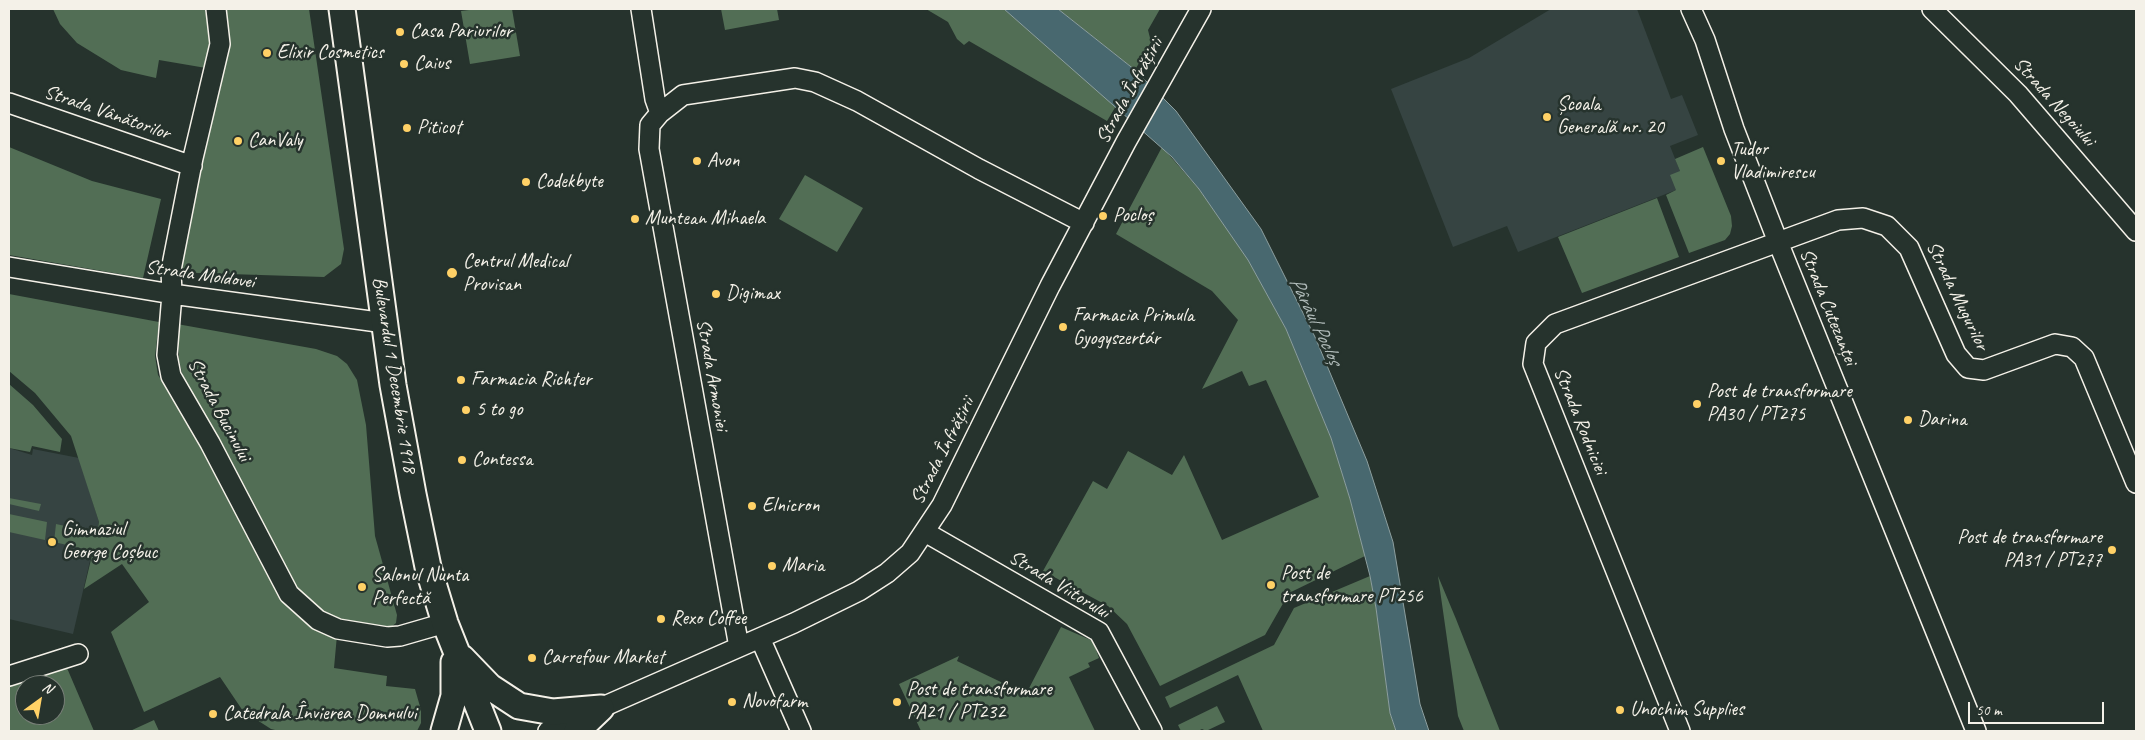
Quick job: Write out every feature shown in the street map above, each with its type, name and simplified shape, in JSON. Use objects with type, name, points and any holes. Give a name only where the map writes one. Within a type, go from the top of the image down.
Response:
[{"type":"main road","name":"Bulevardul 1 Decembrie 1918","points":[[342,9],[393,385],[413,494],[428,567],[444,622],[488,731]]},
{"type":"main road","points":[[454,650],[490,687],[519,706],[553,712],[601,708]]},
{"type":"main road","points":[[444,731],[454,696],[454,650]]},
{"type":"main road","points":[[577,731],[601,708]]},
{"type":"street","name":"Strada Bucinului","points":[[216,9],[220,44],[192,166],[171,270],[172,294],[166,355],[171,376],[210,443],[289,594],[318,620],[338,629],[387,637],[400,636],[444,622]]},
{"type":"street","points":[[641,9],[655,99],[660,114]]},
{"type":"street","name":"Strada Înfrățirii","points":[[548,731],[760,638],[851,594],[887,573],[910,553],[942,505],[1050,286],[1131,134],[1201,9]]},
{"type":"street","name":"Strada Cutezanței","points":[[1691,9],[1705,40],[1734,129],[1778,242],[1976,731]]},
{"type":"street","name":"Strada Negoiului","points":[[1932,9],[2018,94],[2136,231]]},
{"type":"street","name":"Strada Armoniei","points":[[739,647],[649,149],[650,125],[683,95],[795,78],[815,82],[857,101],[1084,223]]},
{"type":"street","name":"Strada Vânătorilor","points":[[9,103],[192,166]]},
{"type":"street","name":"Strada Mugurilor","points":[[1778,242],[1838,220],[1863,218],[1887,226],[1909,248],[1956,354],[1968,368],[1984,370],[2055,344],[2072,347],[2084,358],[2136,483]]},
{"type":"street","name":"Strada Rodniciei","points":[[1680,731],[1533,364],[1536,343],[1555,324],[1778,242]]},
{"type":"street","name":"Strada Moldovei","points":[[9,267],[172,294],[385,323]]},
{"type":"street","name":"Strada Viitorului","points":[[925,532],[1099,632],[1152,731]]},
{"type":"street","points":[[760,638],[801,731]]},
{"type":"street","points":[[9,676],[78,654]]},
{"type":"shaded area","name":"Școala Generală nr. 20","points":[[1551,9],[1637,9],[1671,99],[1682,95],[1698,135],[1670,146],[1680,171],[1676,190],[1518,252],[1507,226],[1453,247],[1391,89],[1469,58]]},
{"type":"shaded area","name":"Gimnaziul George Coșbuc","points":[[9,448],[32,455],[33,449],[79,458],[99,522],[73,634],[9,619]]},
{"type":"green space","points":[[53,9],[205,9],[211,41],[206,68],[159,60],[156,78],[121,70],[77,43],[60,24]]},
{"type":"green space","points":[[225,9],[309,9],[344,249],[341,264],[324,277],[197,273],[181,269]]},
{"type":"green space","points":[[512,9],[520,56],[470,64],[461,11]]},
{"type":"green space","points":[[721,9],[777,9],[779,20],[725,30]]},
{"type":"green space","points":[[926,9],[1004,9],[1116,106],[1107,121],[969,41],[964,45],[957,39],[948,22]]},
{"type":"green space","points":[[1058,9],[1160,9],[1148,30],[1151,42],[1135,70]]},
{"type":"green space","points":[[9,147],[92,181],[161,199],[143,278],[9,255]]},
{"type":"green space","points":[[1162,147],[1199,189],[1248,259],[1286,329],[1331,438],[1365,556],[1289,593],[1265,635],[1160,686],[1127,624],[1108,606],[1043,571],[1093,481],[1107,489],[1128,451],[1172,475],[1184,455],[1222,540],[1319,497],[1266,380],[1249,386],[1242,371],[1202,389],[1238,320],[1212,291],[1116,234]]},
{"type":"green space","points":[[1703,147],[1731,216],[1732,226],[1730,234],[1725,240],[1689,253],[1666,195],[1676,190],[1670,175],[1680,171],[1675,159]]},
{"type":"green space","points":[[805,175],[863,208],[837,252],[779,219]]},
{"type":"green space","points":[[1657,198],[1679,257],[1582,293],[1558,237]]},
{"type":"green space","points":[[9,294],[159,322],[155,356],[158,375],[202,440],[284,598],[337,635],[334,668],[387,676],[386,686],[415,689],[421,710],[421,723],[417,731],[279,731],[271,729],[243,711],[220,677],[144,712],[111,632],[149,602],[122,564],[84,589],[93,551],[54,542],[56,524],[97,533],[99,522],[71,436],[35,393],[9,371]]},
{"type":"green space","points":[[177,324],[316,349],[337,356],[347,364],[357,380],[366,425],[375,536],[397,615],[396,623],[390,628],[340,622],[322,614],[295,588],[185,385],[179,360]]},
{"type":"green space","points":[[9,384],[33,405],[62,439],[60,452],[32,446],[30,452],[9,448]]},
{"type":"green space","points":[[9,498],[41,504],[39,511],[9,504]]},
{"type":"green space","points":[[9,514],[47,522],[45,540],[9,532]]},
{"type":"green space","points":[[1370,576],[1390,713],[1396,731],[1263,731],[1238,675],[1170,708],[1165,697],[1274,645],[1294,608]]},
{"type":"green space","points":[[1438,576],[1500,731],[1464,731],[1458,716]]},
{"type":"green space","points":[[1061,627],[1093,641],[1099,658],[1088,663],[1090,667],[1069,677],[1095,731],[921,731],[899,684],[959,656],[957,661],[1026,694]]},
{"type":"green space","points":[[67,668],[94,731],[9,731],[9,686],[15,684],[15,725],[65,725],[65,675],[44,675]]},
{"type":"green space","points":[[1217,706],[1225,722],[1206,731],[1202,729],[1198,731],[1181,731],[1178,725]]},
{"type":"green space","points":[[154,720],[159,731],[130,731]]},
{"type":"water","name":"Pârâul Pocloș","points":[[1004,9],[1058,9],[1135,70],[1176,111],[1261,229],[1315,337],[1367,461],[1393,542],[1420,704],[1429,731],[1396,731],[1390,713],[1370,576],[1350,499],[1331,438],[1286,329],[1248,260],[1199,189],[1172,157]]},
{"type":"place","name":"Casa Pariurilor","points":[[400,32]]},
{"type":"place","name":"Elixir Cosmetics","points":[[267,53]]},
{"type":"place","name":"Caius","points":[[404,64]]},
{"type":"place","name":"Școala Generală nr. 20","points":[[1547,117]]},
{"type":"place","name":"Piticot","points":[[407,128]]},
{"type":"place","name":"CanValy","points":[[238,141]]},
{"type":"place","name":"Avon","points":[[697,161]]},
{"type":"place","name":"Tudor Vladimirescu","points":[[1721,161]]},
{"type":"place","name":"Codekbyte","points":[[526,182]]},
{"type":"place","name":"Pocloș","points":[[1103,216]]},
{"type":"place","name":"Muntean Mihaela","points":[[635,219]]},
{"type":"place","name":"Centrul Medical Provisan","points":[[452,273]]},
{"type":"place","name":"Digimax","points":[[716,294]]},
{"type":"place","name":"Farmacia Primula Gyogyszertár","points":[[1063,327]]},
{"type":"place","name":"Farmacia Richter","points":[[461,380]]},
{"type":"place","name":"Post de transformare PA30 / PT275","points":[[1697,404]]},
{"type":"place","name":"5 to go","points":[[466,410]]},
{"type":"place","name":"Darina","points":[[1908,420]]},
{"type":"place","name":"Contessa","points":[[462,460]]},
{"type":"place","name":"Elnicron","points":[[752,506]]},
{"type":"place","name":"Gimnaziul George Coșbuc","points":[[52,542]]},
{"type":"place","name":"Post de transformare PA31 / PT277","points":[[2112,550]]},
{"type":"place","name":"Maria","points":[[772,566]]},
{"type":"place","name":"Post de transformare PT256","points":[[1271,585]]},
{"type":"place","name":"Salonul Nunta Perfectă","points":[[362,587]]},
{"type":"place","name":"Rexo Coffee","points":[[661,619]]},
{"type":"place","name":"Carrefour Market","points":[[532,658]]},
{"type":"place","name":"Novofarm","points":[[732,702]]},
{"type":"place","name":"Post de transformare PA21 / PT232","points":[[897,702]]},
{"type":"place","name":"Unochim Supplies","points":[[1620,710]]},
{"type":"place","name":"Catedrala Învierea Domnului","points":[[213,714]]}]
